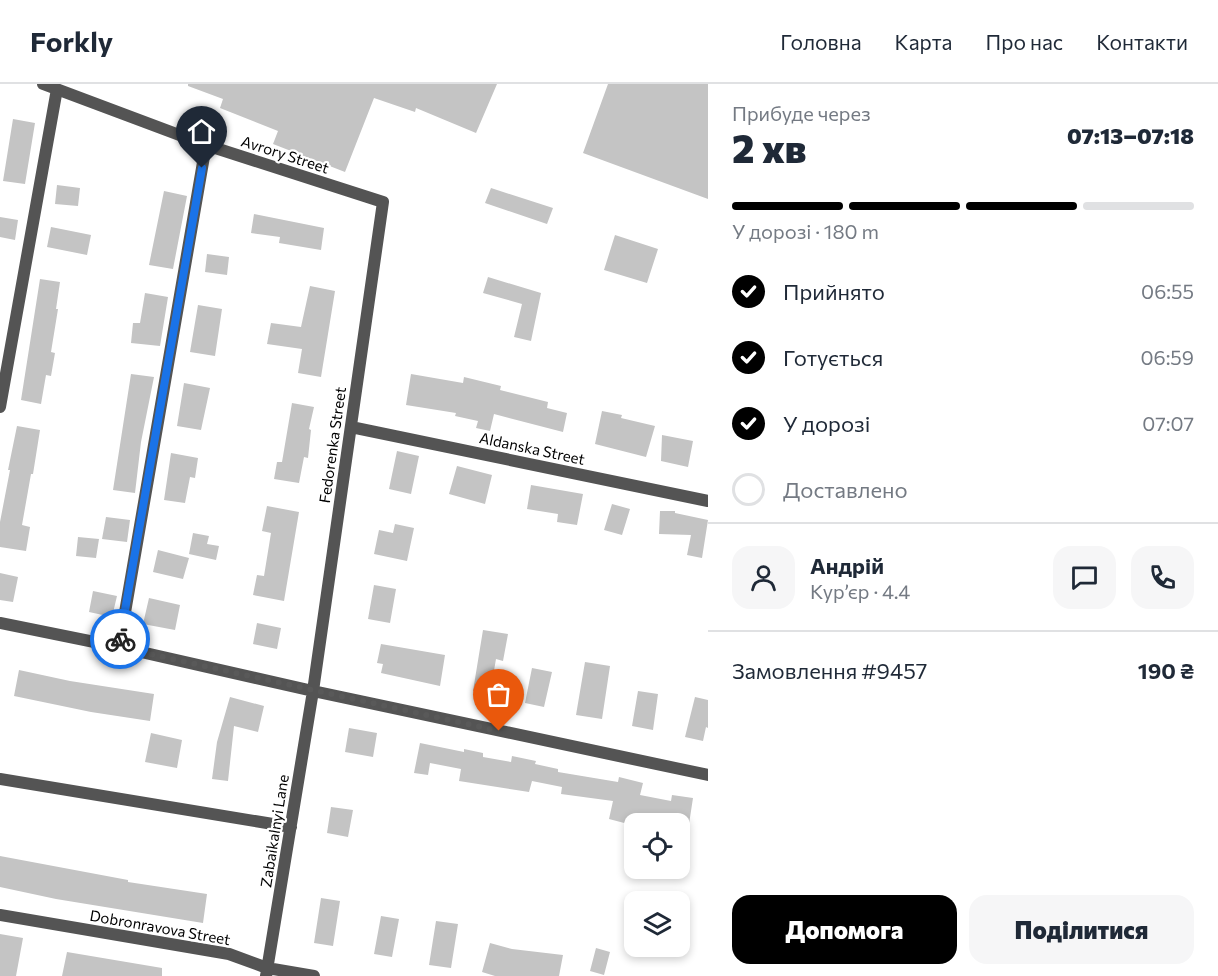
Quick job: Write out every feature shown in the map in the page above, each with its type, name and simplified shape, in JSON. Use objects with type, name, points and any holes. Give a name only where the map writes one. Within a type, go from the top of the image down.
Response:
[{"type":"street","name":"Avrory Street","points":[[43,84],[206,145],[383,202]]},
{"type":"street","points":[[0,407],[57,89]]},
{"type":"street","points":[[118,647],[206,145]]},
{"type":"street","name":"Fedorenka Street","points":[[313,691],[383,202]]},
{"type":"street","name":"Aldanska Street","points":[[351,427],[708,501]]},
{"type":"street","points":[[0,623],[708,775]]},
{"type":"street","name":"Zabaikalnyi Lane","points":[[267,972],[313,691]]},
{"type":"street","points":[[0,779],[291,827]]},
{"type":"street","name":"Dobronravova Street","points":[[0,915],[228,954],[267,972],[314,976]]},
{"type":"building","points":[[188,84],[497,84],[476,133],[416,108],[415,112],[374,98],[345,172],[273,144],[278,131],[220,108],[223,99],[188,86]]},
{"type":"building","points":[[608,84],[708,84],[708,199],[583,153]]},
{"type":"building","points":[[13,119],[35,123],[25,184],[3,181]]},
{"type":"building","points":[[57,185],[80,188],[78,206],[55,204]]},
{"type":"building","points":[[491,188],[553,208],[547,224],[485,203]]},
{"type":"building","points":[[164,191],[187,196],[173,269],[149,265]]},
{"type":"building","points":[[254,214],[324,228],[321,250],[279,243],[280,237],[251,233]]},
{"type":"building","points":[[0,217],[18,220],[15,240],[0,237]]},
{"type":"building","points":[[51,227],[91,235],[87,255],[47,247]]},
{"type":"building","points":[[615,235],[658,249],[647,283],[604,270]]},
{"type":"building","points":[[207,254],[229,257],[227,275],[205,272]]},
{"type":"building","points":[[488,277],[541,293],[531,341],[514,337],[522,304],[483,293]]},
{"type":"building","points":[[40,279],[60,282],[51,352],[55,353],[51,376],[46,375],[41,404],[21,400]]},
{"type":"building","points":[[310,286],[335,291],[321,377],[298,373],[302,349],[267,344],[271,323],[301,327]]},
{"type":"building","points":[[145,293],[168,297],[160,346],[131,343],[133,323],[140,323]]},
{"type":"building","points":[[198,305],[222,309],[215,356],[190,352]]},
{"type":"building","points":[[131,374],[154,377],[141,442],[135,493],[113,490]]},
{"type":"building","points":[[411,374],[463,383],[464,377],[501,386],[500,390],[548,402],[547,408],[567,413],[563,432],[494,414],[490,431],[476,428],[478,421],[455,416],[456,413],[406,405]]},
{"type":"building","points":[[184,383],[210,388],[201,430],[177,426]]},
{"type":"building","points":[[292,403],[314,407],[309,429],[311,430],[308,458],[304,457],[299,483],[274,479],[277,462],[282,462]]},
{"type":"building","points":[[602,411],[655,426],[646,457],[595,444]]},
{"type":"building","points":[[17,426],[40,430],[22,525],[30,527],[26,551],[0,547],[0,522]]},
{"type":"building","points":[[662,435],[693,441],[688,467],[661,461]]},
{"type":"building","points":[[397,451],[419,456],[411,494],[389,489]]},
{"type":"building","points":[[171,453],[198,458],[195,478],[190,477],[185,503],[164,500]]},
{"type":"building","points":[[457,466],[492,475],[485,504],[449,494]]},
{"type":"building","points":[[531,485],[583,494],[577,525],[557,522],[558,514],[527,509]]},
{"type":"building","points":[[612,504],[630,509],[622,535],[604,530]]},
{"type":"building","points":[[267,506],[299,512],[284,601],[253,595],[257,575],[264,576],[271,533],[262,531]]},
{"type":"building","points":[[660,511],[675,511],[675,513],[708,520],[702,558],[687,555],[691,535],[659,534]]},
{"type":"building","points":[[106,517],[130,520],[127,542],[102,539]]},
{"type":"building","points":[[395,524],[414,528],[407,561],[374,554],[379,530],[393,533]]},
{"type":"building","points":[[193,533],[209,536],[207,544],[219,546],[216,560],[189,554]]},
{"type":"building","points":[[78,537],[99,539],[96,558],[76,556]]},
{"type":"building","points":[[158,550],[189,558],[183,579],[153,572]]},
{"type":"building","points":[[0,573],[18,577],[13,602],[0,600]]},
{"type":"building","points":[[374,585],[396,589],[390,623],[368,619]]},
{"type":"building","points":[[93,591],[117,596],[112,617],[89,612]]},
{"type":"building","points":[[149,598],[180,605],[175,630],[143,624]]},
{"type":"building","points":[[257,623],[281,628],[277,649],[253,644]]},
{"type":"building","points":[[483,630],[508,634],[503,661],[496,659],[490,694],[473,691]]},
{"type":"building","points":[[381,644],[445,655],[440,686],[381,673],[383,664],[377,663]]},
{"type":"building","points":[[585,662],[610,666],[602,719],[576,715]]},
{"type":"building","points":[[532,668],[552,672],[544,707],[525,703]]},
{"type":"building","points":[[19,670],[70,681],[154,694],[150,721],[91,712],[14,696]]},
{"type":"building","points":[[638,691],[658,694],[653,730],[632,726]]},
{"type":"building","points":[[230,697],[264,706],[258,732],[234,726],[228,781],[212,779],[217,742]]},
{"type":"building","points":[[695,697],[708,700],[708,728],[706,727],[703,741],[685,737]]},
{"type":"building","points":[[349,728],[377,733],[373,757],[345,752]]},
{"type":"building","points":[[151,733],[182,740],[177,768],[145,762]]},
{"type":"building","points":[[420,743],[464,752],[464,749],[483,753],[483,757],[511,762],[512,756],[536,761],[535,764],[558,769],[558,772],[618,782],[619,777],[643,783],[640,795],[671,801],[672,795],[693,798],[690,818],[690,813],[624,813],[624,823],[609,819],[613,801],[561,794],[562,787],[532,781],[529,792],[459,781],[461,769],[430,763],[428,775],[414,773]]},
{"type":"building","points":[[331,807],[353,810],[348,837],[327,833]]},
{"type":"building","points":[[0,856],[128,880],[128,882],[207,894],[203,923],[56,899],[0,887]]},
{"type":"building","points":[[321,898],[340,901],[333,946],[314,943]]},
{"type":"building","points":[[381,916],[399,919],[392,957],[374,954]]},
{"type":"building","points":[[436,921],[458,924],[451,968],[429,965]]},
{"type":"building","points":[[0,934],[23,938],[16,976],[0,976]]},
{"type":"building","points":[[490,943],[512,949],[563,955],[559,976],[495,976],[482,972]]},
{"type":"building","points":[[596,948],[610,952],[604,975],[590,971]]},
{"type":"building","points":[[67,952],[162,968],[162,976],[62,976]]},
{"type":"way so far","points":[[120,639],[118,647],[499,731]]},
{"type":"route","points":[[120,639],[202,168]]}]
